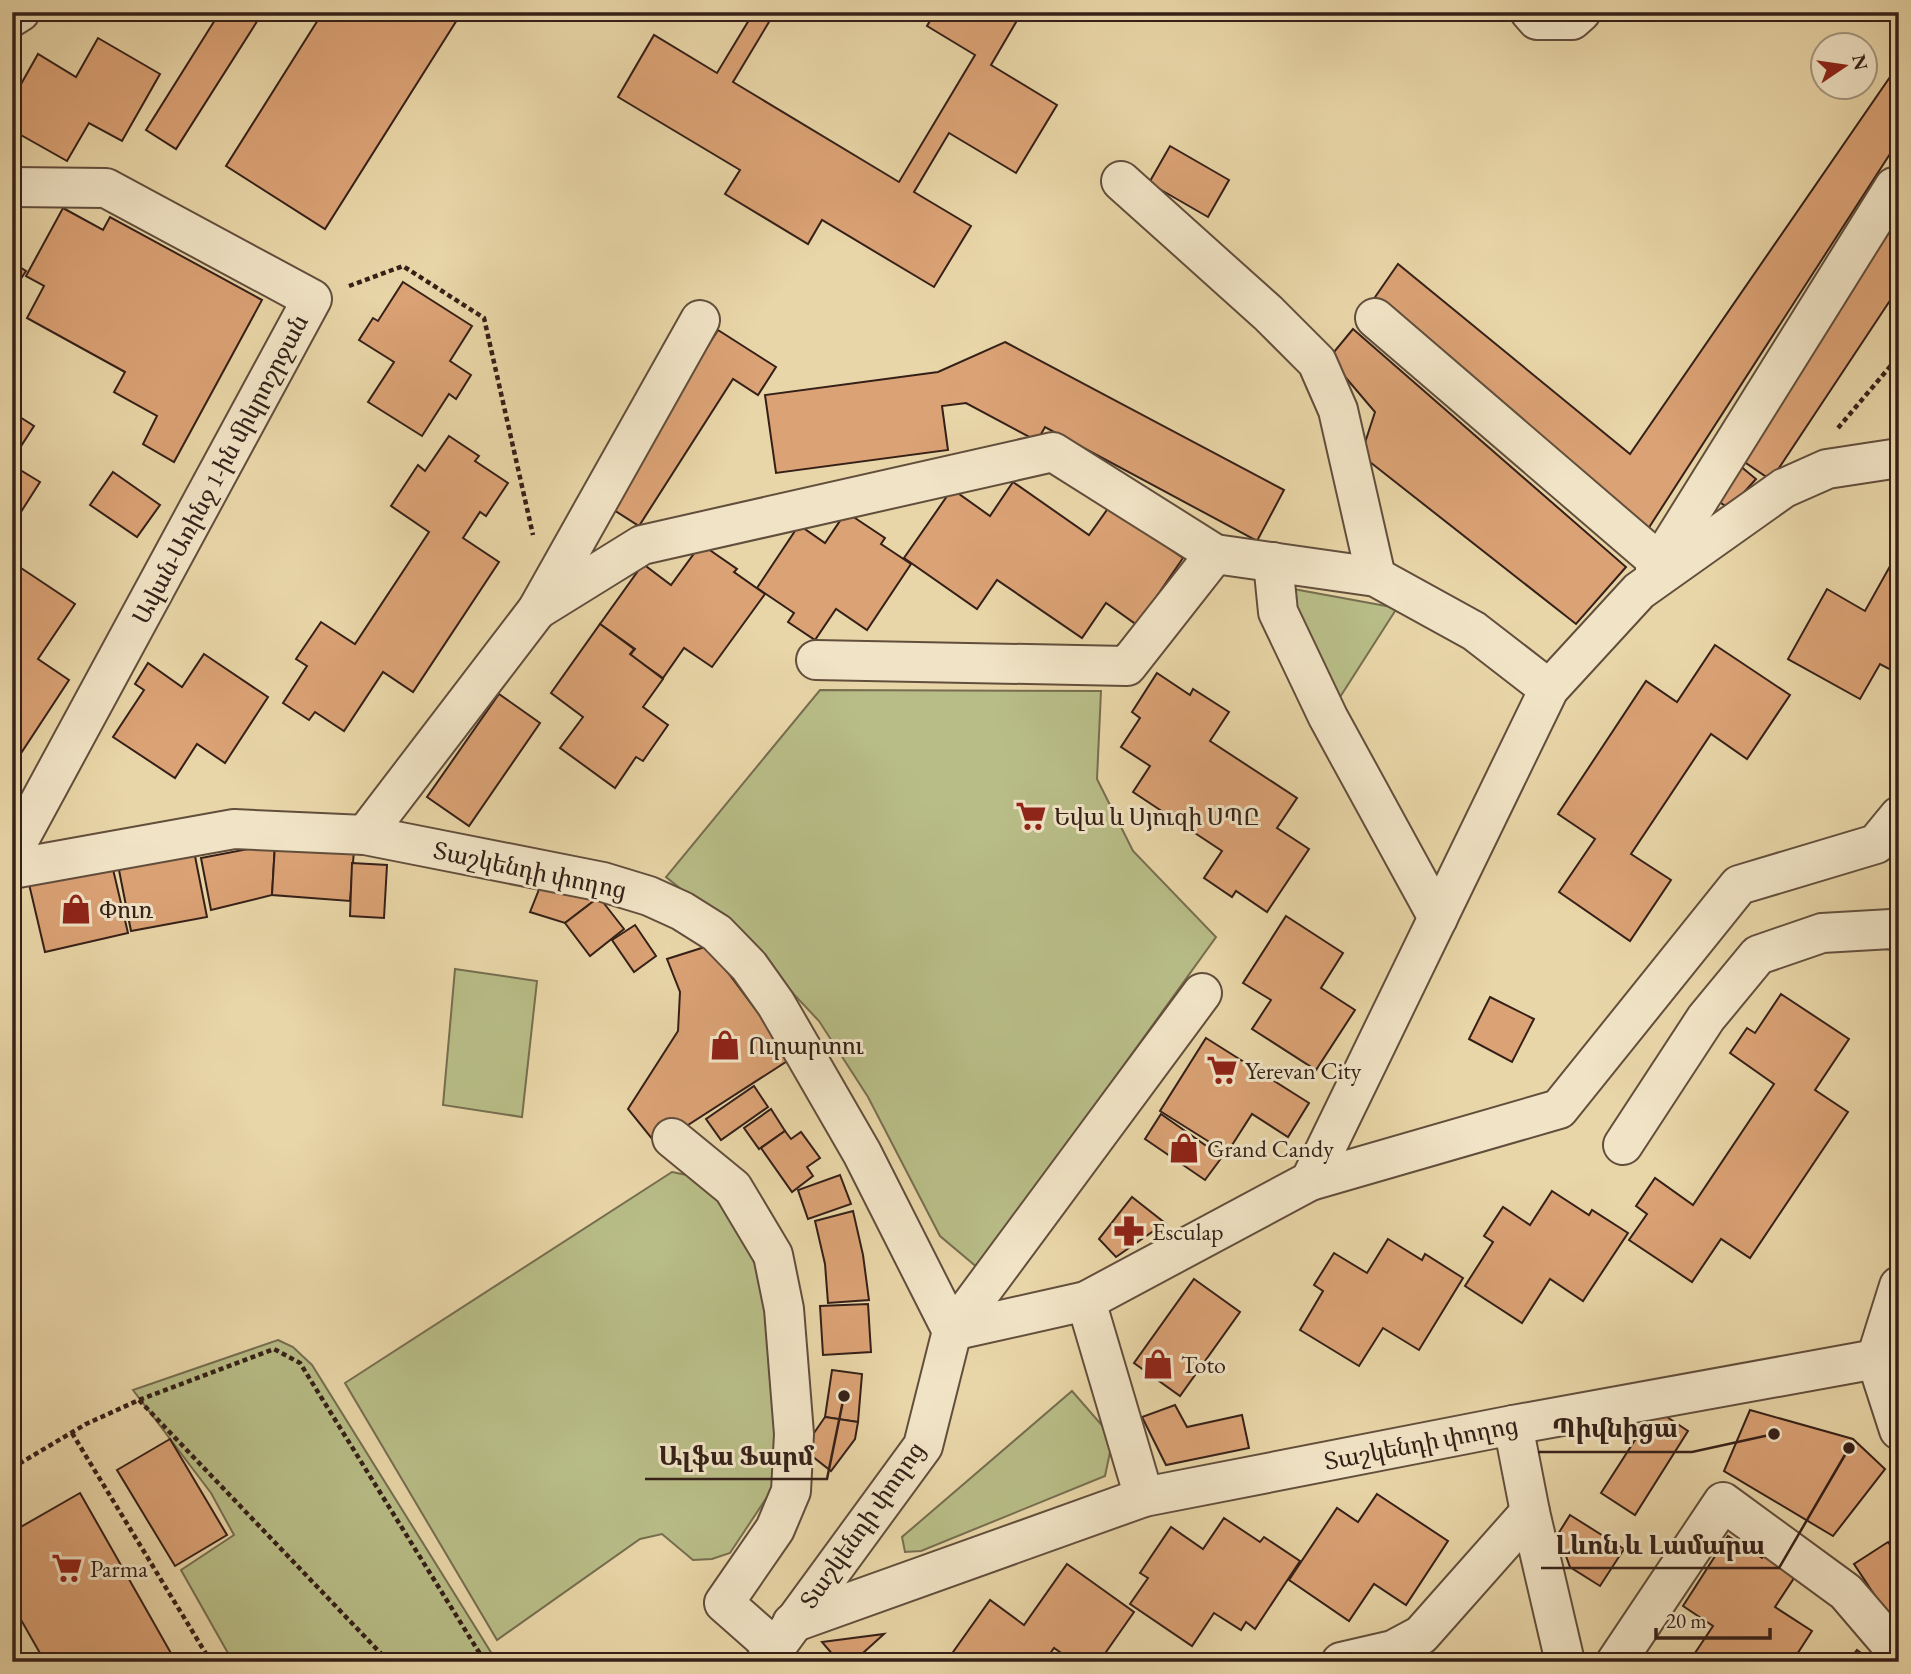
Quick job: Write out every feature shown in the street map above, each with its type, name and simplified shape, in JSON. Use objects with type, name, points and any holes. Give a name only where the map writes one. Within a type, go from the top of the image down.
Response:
[{"type":"street","points":[[12,17],[20,12]]},
{"type":"street","points":[[1530,12],[1537,20],[1572,20],[1581,12]]},
{"type":"street","points":[[1121,181],[1268,313],[1317,362],[1338,410],[1376,578]]},
{"type":"street","name":"Ավան-Առինջ 1-ին միկրոշրջան","points":[[12,187],[106,188],[312,299],[12,853]]},
{"type":"street","points":[[1310,1181],[1549,689],[1650,577],[1894,187]]},
{"type":"street","points":[[1375,318],[1650,577]]},
{"type":"street","points":[[365,835],[537,610],[701,320]]},
{"type":"street","points":[[537,610],[642,544],[1053,452],[1214,554],[1376,578],[1474,631],[1549,689]]},
{"type":"street","points":[[1650,577],[1784,488],[1827,469],[1899,458]]},
{"type":"street","points":[[816,660],[1127,666],[1214,554]]},
{"type":"street","points":[[1273,562],[1278,612],[1328,717],[1438,918]]},
{"type":"street","points":[[952,1331],[1086,1301],[1310,1181],[1559,1109],[1739,885],[1876,844],[1899,816]]},
{"type":"street","name":"Տաշկենդի փողոց","points":[[12,869],[234,829],[365,835],[603,881],[649,896],[682,911],[717,933],[749,966],[776,1004],[862,1153],[952,1331],[923,1446],[777,1644]]},
{"type":"street","points":[[1623,1145],[1706,1018],[1758,955],[1822,933],[1891,929],[1899,932]]},
{"type":"street","points":[[952,1331],[1202,993]]},
{"type":"street","points":[[672,1138],[733,1188],[773,1255],[776,1269],[791,1381],[794,1434],[791,1491],[775,1529],[724,1603],[777,1644]]},
{"type":"street","points":[[1899,1286],[1887,1358],[1899,1430]]},
{"type":"street","points":[[1086,1301],[1144,1497]]},
{"type":"street","name":"Տաշկենդի փողոց","points":[[777,1644],[1144,1497],[1513,1425],[1887,1358]]},
{"type":"street","points":[[1513,1425],[1556,1654]]},
{"type":"street","points":[[1616,1662],[1723,1502],[1846,1592],[1899,1654]]},
{"type":"street","points":[[1341,1662],[1393,1650],[1421,1635],[1530,1512]]},
{"type":"path","points":[[312,299],[403,266],[484,318],[533,525],[533,537]]},
{"type":"path","points":[[1837,429],[1899,356]]},
{"type":"path","points":[[12,1468],[72,1433],[139,1400],[274,1349],[300,1363],[485,1662]]},
{"type":"path","points":[[139,1400],[389,1662]]},
{"type":"path","points":[[72,1433],[211,1662]]},
{"type":"green space","points":[[1288,588],[1397,608],[1333,708]]},
{"type":"green space","points":[[820,690],[1101,691],[1097,779],[1133,851],[1216,937],[978,1268],[940,1236],[868,1097],[819,1021],[736,933],[666,877]]},
{"type":"green space","points":[[455,969],[537,981],[522,1117],[443,1105]]},
{"type":"green space","points":[[672,1172],[701,1178],[726,1199],[757,1258],[765,1291],[778,1460],[773,1488],[730,1553],[712,1559],[693,1560],[662,1534],[640,1539],[497,1640],[345,1383]]},
{"type":"green space","points":[[278,1340],[293,1347],[312,1365],[497,1662],[233,1662],[181,1570],[234,1535],[211,1493],[133,1390]]},
{"type":"green space","points":[[1072,1391],[1113,1438],[1105,1476],[921,1551],[905,1552],[902,1537]]},
{"type":"building","points":[[220,12],[263,12],[176,149],[146,130]]},
{"type":"building","points":[[323,12],[462,12],[325,229],[226,166]]},
{"type":"building","points":[[747,12],[775,12],[733,82],[899,182],[975,55],[927,26],[935,12],[1022,12],[991,65],[1057,105],[1016,173],[949,133],[914,192],[971,226],[934,287],[822,220],[808,244],[725,194],[740,170],[618,97],[654,35],[717,73],[752,15]]},
{"type":"building","points":[[98,38],[160,74],[122,141],[89,123],[67,161],[12,130],[12,100],[38,54],[76,77]]},
{"type":"building","points":[[1899,64],[1899,140],[1648,529],[1373,300],[1398,264],[1630,454],[1873,102],[1880,102],[1880,92]]},
{"type":"building","points":[[1170,146],[1229,180],[1208,217],[1149,183]]},
{"type":"building","points":[[63,208],[103,230],[110,217],[262,300],[174,462],[143,444],[157,416],[114,392],[125,372],[27,318],[44,286],[26,276]]},
{"type":"building","points":[[1899,212],[1899,287],[1771,480],[1737,457]]},
{"type":"building","points":[[12,262],[26,271],[12,292]]},
{"type":"building","points":[[403,282],[472,326],[450,361],[471,375],[456,399],[449,394],[422,436],[368,402],[394,362],[359,340],[373,318],[378,321]]},
{"type":"building","points":[[1353,329],[1626,567],[1576,624],[1361,455],[1375,412],[1329,358]]},
{"type":"building","points":[[718,330],[776,367],[758,395],[733,379],[639,526],[606,505]]},
{"type":"building","points":[[1005,342],[1284,490],[1257,541],[1045,427],[1037,441],[966,403],[942,406],[948,450],[776,473],[765,395],[938,372]]},
{"type":"building","points":[[12,412],[34,426],[12,460]]},
{"type":"building","points":[[449,436],[479,456],[475,461],[508,483],[486,516],[480,512],[463,538],[499,562],[413,692],[383,672],[344,731],[315,712],[309,720],[283,703],[307,666],[296,659],[321,622],[355,644],[429,532],[391,506],[418,465],[425,471]]},
{"type":"building","points":[[12,465],[40,482],[12,526]]},
{"type":"building","points":[[1739,465],[1756,479],[1729,509],[1712,496]]},
{"type":"building","points":[[113,472],[160,505],[137,537],[90,505]]},
{"type":"building","points":[[1013,482],[1089,535],[1109,507],[1183,558],[1137,625],[1106,603],[1082,638],[997,580],[977,609],[904,558],[952,489],[990,516]]},
{"type":"building","points":[[846,512],[885,538],[881,544],[911,564],[867,630],[836,609],[815,640],[788,622],[794,613],[757,588],[799,525],[825,543]]},
{"type":"building","points":[[701,544],[737,569],[734,572],[765,594],[712,667],[684,648],[663,678],[630,655],[635,649],[600,624],[643,564],[671,585]]},
{"type":"building","points":[[1899,550],[1899,674],[1880,664],[1860,699],[1788,659],[1827,589],[1865,611]]},
{"type":"building","points":[[12,562],[75,604],[38,659],[69,680],[12,767]]},
{"type":"building","points":[[600,624],[634,649],[630,654],[663,679],[643,707],[668,725],[643,761],[636,757],[615,788],[560,748],[583,717],[551,693]]},
{"type":"building","points":[[1715,645],[1790,695],[1747,759],[1711,734],[1631,854],[1671,880],[1630,941],[1559,892],[1595,839],[1558,814],[1646,681],[1677,702]]},
{"type":"building","points":[[204,654],[268,697],[225,763],[197,744],[175,778],[113,737],[144,690],[135,684],[148,663],[182,687]]},
{"type":"building","points":[[1157,673],[1190,695],[1193,689],[1229,712],[1210,741],[1297,798],[1277,828],[1309,849],[1267,912],[1236,891],[1232,897],[1204,878],[1222,851],[1133,792],[1150,766],[1121,747],[1140,718],[1132,712]]},
{"type":"building","points":[[499,694],[540,723],[469,826],[427,797]]},
{"type":"building","points":[[275,844],[272,895],[211,910],[201,858]]},
{"type":"building","points":[[275,844],[354,850],[350,901],[272,895]]},
{"type":"building","points":[[194,851],[207,917],[131,931],[118,865]]},
{"type":"building","points":[[352,863],[387,865],[384,918],[350,916]]},
{"type":"building","points":[[112,865],[128,933],[45,952],[29,884]]},
{"type":"building","points":[[544,877],[599,897],[565,923],[530,912]]},
{"type":"building","points":[[599,897],[624,929],[590,956],[565,923]]},
{"type":"building","points":[[1286,916],[1343,953],[1321,988],[1355,1010],[1316,1070],[1252,1029],[1271,1000],[1243,983]]},
{"type":"building","points":[[635,925],[656,956],[634,972],[612,940]]},
{"type":"building","name":"Ուրարտու","points":[[708,946],[792,1058],[657,1145],[628,1109],[678,1031],[680,992],[667,959]]},
{"type":"building","points":[[1781,994],[1849,1039],[1815,1090],[1848,1112],[1750,1258],[1721,1239],[1692,1282],[1629,1240],[1647,1214],[1636,1206],[1655,1178],[1693,1205],[1774,1084],[1730,1053],[1747,1028],[1755,1033]]},
{"type":"building","points":[[1490,997],[1534,1019],[1512,1062],[1469,1039]]},
{"type":"building","name":"Yerevan City","points":[[1206,1038],[1309,1103],[1288,1137],[1252,1114],[1227,1153],[1160,1111]]},
{"type":"building","points":[[754,1086],[768,1107],[721,1140],[706,1119]]},
{"type":"building","points":[[771,1109],[785,1131],[759,1149],[744,1128]]},
{"type":"building","name":"Grand Candy","points":[[1161,1114],[1222,1157],[1205,1180],[1145,1139]]},
{"type":"building","points":[[785,1131],[791,1139],[801,1132],[820,1158],[807,1167],[813,1176],[792,1192],[761,1148]]},
{"type":"building","points":[[840,1175],[851,1204],[808,1219],[798,1190]]},
{"type":"building","points":[[1552,1191],[1589,1215],[1592,1210],[1628,1233],[1583,1301],[1550,1279],[1522,1323],[1465,1286],[1493,1242],[1484,1236],[1503,1207],[1530,1225]]},
{"type":"building","name":"Esculap","points":[[1132,1197],[1165,1223],[1116,1257],[1099,1239]]},
{"type":"building","points":[[853,1211],[869,1300],[828,1303],[825,1264],[815,1221]]},
{"type":"building","points":[[1388,1239],[1422,1260],[1425,1254],[1463,1278],[1419,1350],[1383,1328],[1359,1366],[1300,1330],[1323,1291],[1314,1285],[1334,1253],[1367,1273]]},
{"type":"building","points":[[1194,1279],[1240,1312],[1180,1396],[1134,1363]]},
{"type":"building","points":[[868,1304],[871,1352],[823,1355],[820,1306]]},
{"type":"building","points":[[832,1370],[862,1374],[858,1422],[825,1417]]},
{"type":"building","points":[[1175,1405],[1187,1427],[1242,1415],[1249,1448],[1166,1465],[1142,1417]]},
{"type":"building","points":[[1655,1409],[1688,1431],[1635,1515],[1601,1493]]},
{"type":"building","points":[[1750,1410],[1853,1439],[1885,1469],[1833,1536],[1724,1471]]},
{"type":"building","points":[[825,1417],[858,1422],[855,1439],[831,1471],[803,1449]]},
{"type":"building","points":[[170,1439],[227,1535],[175,1566],[117,1470]]},
{"type":"building","name":"Parma","points":[[80,1493],[176,1662],[45,1662],[12,1604],[12,1532]]},
{"type":"building","points":[[1377,1494],[1448,1541],[1406,1605],[1374,1584],[1349,1621],[1289,1580],[1337,1508],[1358,1522]]},
{"type":"building","points":[[1570,1515],[1624,1549],[1600,1586],[1570,1567],[1558,1534]]},
{"type":"building","points":[[1224,1518],[1260,1542],[1264,1537],[1300,1561],[1255,1629],[1246,1622],[1241,1630],[1214,1613],[1192,1646],[1130,1604],[1148,1578],[1140,1573],[1171,1527],[1203,1549]]},
{"type":"building","points":[[1728,1536],[1762,1558],[1767,1551],[1798,1572],[1775,1607],[1812,1631],[1792,1662],[1702,1662],[1693,1656],[1713,1626],[1683,1606]]},
{"type":"building","points":[[1888,1542],[1899,1558],[1899,1632],[1854,1564]]},
{"type":"building","points":[[1067,1564],[1134,1612],[1099,1662],[1074,1662],[1054,1648],[1044,1662],[946,1662],[990,1600],[1024,1625]]},
{"type":"building","points":[[884,1634],[853,1662],[839,1662],[822,1642]]},
{"type":"building","points":[[1857,1650],[1873,1662],[1848,1662]]},
{"type":"place","name":"Եվա և Սյուզի ՍՊԸ","points":[[1031,816]]},
{"type":"place","name":"Փուռ","points":[[76,909]]},
{"type":"place","name":"Ուրարտու","points":[[725,1045]]},
{"type":"place","name":"Yerevan City","points":[[1222,1070]]},
{"type":"place","name":"Grand Candy","points":[[1184,1148]]},
{"type":"place","name":"Esculap","points":[[1129,1231]]},
{"type":"place","name":"Toto","points":[[1158,1364]]},
{"type":"place","name":"Ալֆա Ֆարմ","points":[[844,1396]]},
{"type":"place","name":"Պիվնիցա","points":[[1774,1434]]},
{"type":"place","name":"Լևոն և Լամարա","points":[[1849,1448]]},
{"type":"place","name":"Parma","points":[[67,1568]]}]
